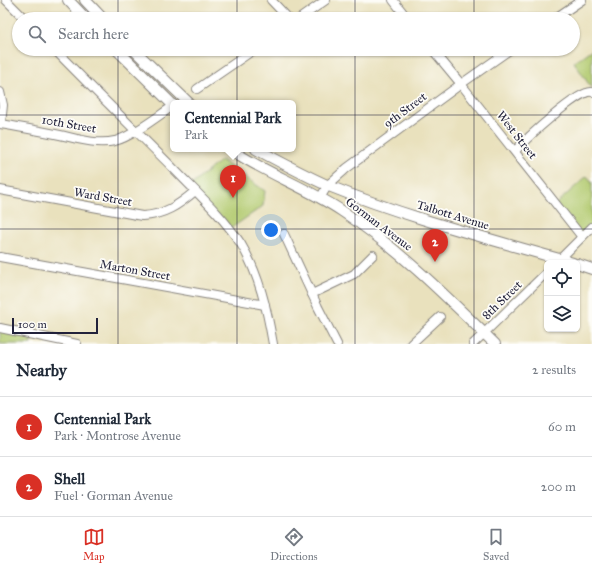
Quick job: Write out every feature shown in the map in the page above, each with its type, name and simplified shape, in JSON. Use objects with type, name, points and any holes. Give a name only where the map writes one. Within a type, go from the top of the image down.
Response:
[{"type":"main road","points":[[68,0],[79,12]]},
{"type":"main road","points":[[85,0],[96,12]]},
{"type":"main road","points":[[123,56],[170,103]]},
{"type":"main road","points":[[140,56],[182,100]]},
{"type":"main road","name":"Gorman Avenue","points":[[235,152],[256,165],[343,211],[385,242],[495,344]]},
{"type":"main road","points":[[262,152],[328,185]]},
{"type":"main road","name":"Talbott Avenue","points":[[328,185],[412,216],[555,260]]},
{"type":"main road","points":[[580,265],[592,269]]},
{"type":"street","points":[[6,0],[18,12]]},
{"type":"street","points":[[271,0],[282,12]]},
{"type":"street","points":[[309,12],[326,0]]},
{"type":"street","points":[[393,0],[402,12]]},
{"type":"street","points":[[564,12],[582,0]]},
{"type":"street","points":[[61,56],[195,191],[225,223],[241,244],[257,277],[274,344]]},
{"type":"street","points":[[197,89],[245,56]]},
{"type":"street","name":"West Street","points":[[438,56],[582,237]]},
{"type":"street","name":"9th Street","points":[[320,198],[328,185],[356,162],[501,56]]},
{"type":"street","points":[[515,151],[529,136],[552,116],[585,92],[591,91]]},
{"type":"street","points":[[0,92],[3,105],[1,124]]},
{"type":"street","name":"10th Street","points":[[1,124],[99,142],[116,140],[136,130],[170,108]]},
{"type":"street","name":"Ward Street","points":[[0,190],[142,216],[167,211],[181,203],[195,191]]},
{"type":"street","points":[[559,260],[592,227]]},
{"type":"street","points":[[284,234],[337,344]]},
{"type":"street","points":[[312,294],[354,274],[373,255]]},
{"type":"street","name":"Marton Street","points":[[0,257],[265,305]]},
{"type":"street","name":"8th Street","points":[[473,344],[544,275]]},
{"type":"street","points":[[411,344],[440,317]]},
{"type":"street","points":[[0,328],[77,344]]},
{"type":"street","points":[[31,344],[32,335]]},
{"type":"green space","points":[[592,49],[592,89],[574,62]]},
{"type":"green space","points":[[221,160],[265,191],[263,206],[230,229],[190,186]]},
{"type":"green space","points":[[587,176],[592,182],[592,227],[582,237],[556,204]]},
{"type":"green space","points":[[0,329],[32,335],[31,344],[0,344]]},
{"type":"place","name":"Centennial Park","points":[[233,198]]},
{"type":"place","name":"Shell","points":[[435,262]]}]
